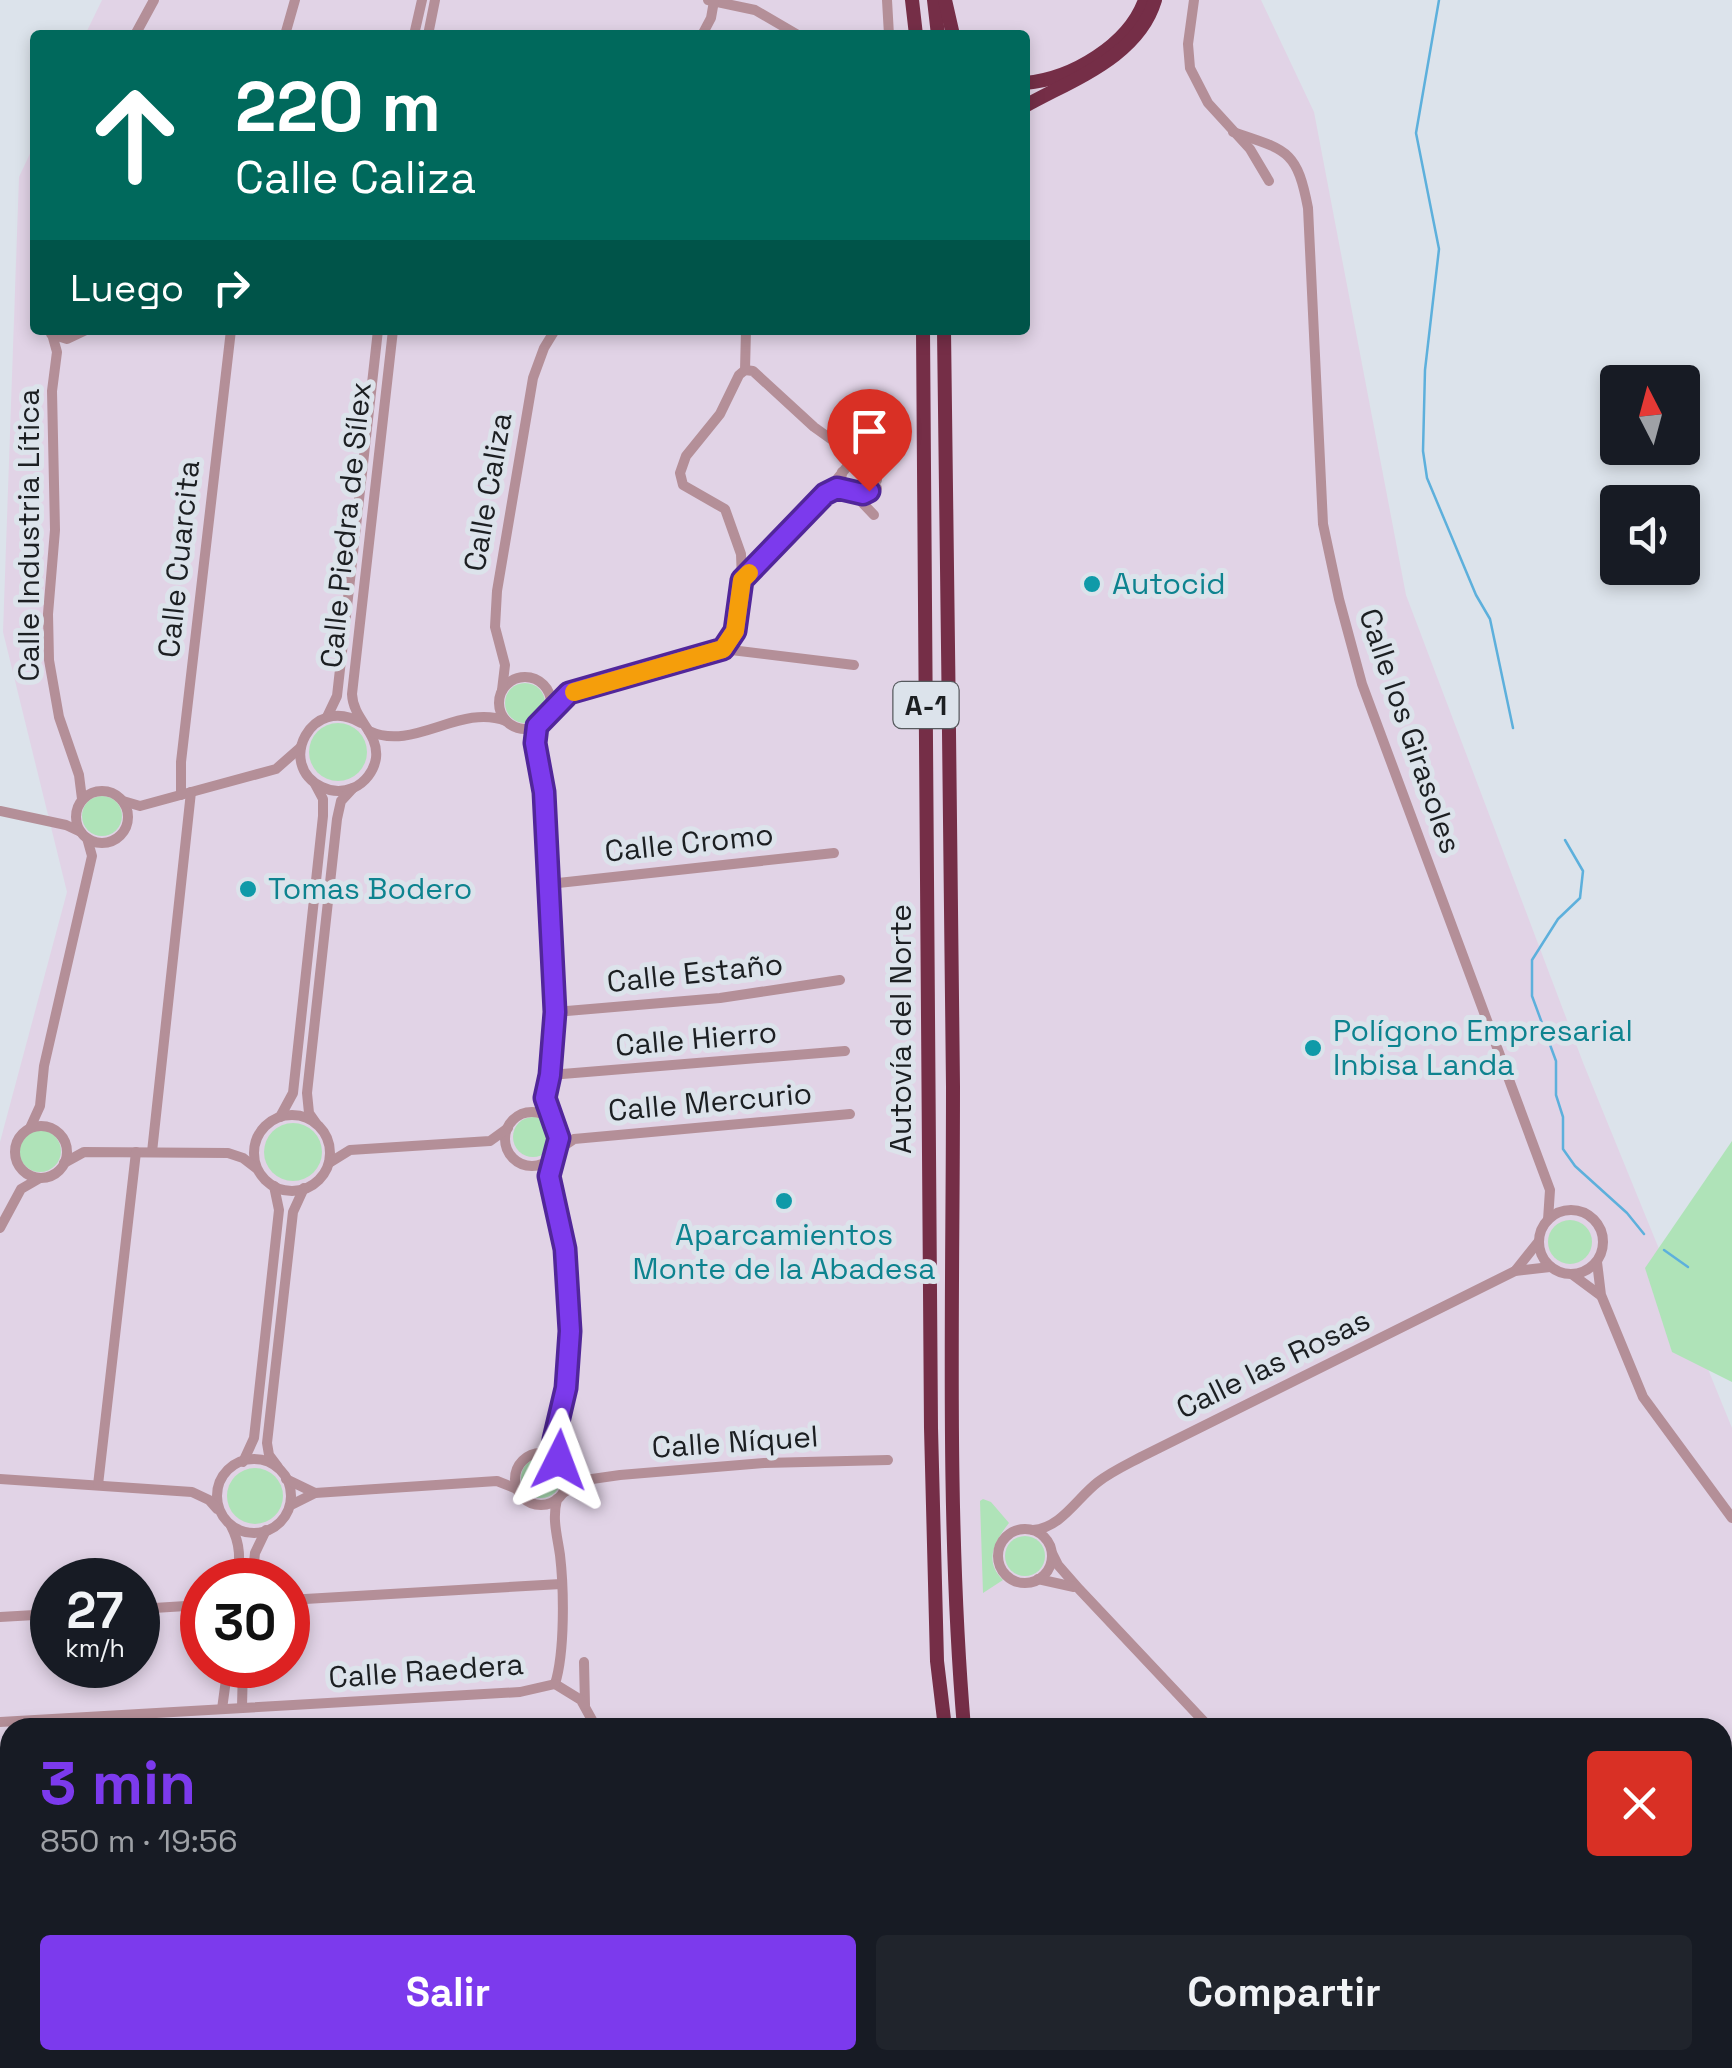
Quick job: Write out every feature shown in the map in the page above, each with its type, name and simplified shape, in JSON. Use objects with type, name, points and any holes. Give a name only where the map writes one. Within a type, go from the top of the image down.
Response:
[{"type":"highway","points":[[912,0],[915,30]]},
{"type":"highway","points":[[934,0],[937,30]]},
{"type":"highway","points":[[945,0],[952,30]]},
{"type":"highway","points":[[1030,82],[1075,68],[1123,37],[1134,25],[1145,0]]},
{"type":"highway","points":[[1030,103],[1107,60],[1134,40],[1155,0]]},
{"type":"highway","name":"Autovía del Norte","points":[[924,335],[930,1428],[937,1661],[944,1718]]},
{"type":"highway","name":"Autovía del Norte","points":[[944,335],[954,1550],[963,1718]]},
{"type":"highway","points":[[937,1661],[937,1718]]},
{"type":"street","points":[[138,30],[154,0]]},
{"type":"street","points":[[287,30],[295,0]]},
{"type":"street","points":[[415,30],[422,0]]},
{"type":"street","points":[[429,30],[436,0]]},
{"type":"street","points":[[887,0],[889,30]]},
{"type":"street","points":[[1194,0],[1188,44],[1190,68],[1208,103],[1250,150],[1269,180]]},
{"type":"street","points":[[705,30],[712,18],[711,1],[756,10],[790,30]]},
{"type":"street","name":"Calle los Girasoles","points":[[1233,132],[1289,154],[1302,174],[1308,208],[1323,524],[1339,599],[1362,684],[1550,1190],[1574,1210]]},
{"type":"street","name":"Calle Industria Lítica","points":[[50,335],[57,352],[52,390],[55,530],[48,648],[59,717],[80,775],[82,799]]},
{"type":"street","points":[[61,335],[73,338]]},
{"type":"street","name":"Calle Industria Lítica","points":[[57,352],[78,335]]},
{"type":"street","name":"Calle Cuarcita","points":[[152,1152],[186,794],[182,762],[230,335]]},
{"type":"street","name":"Calle Piedra de Sílex","points":[[327,717],[337,696],[377,335]]},
{"type":"street","name":"Calle Piedra de Sílex","points":[[365,727],[352,708],[352,694],[392,335]]},
{"type":"street","name":"Calle Caliza","points":[[501,694],[505,665],[494,627],[497,591],[533,378],[553,335]]},
{"type":"street","points":[[744,370],[746,335]]},
{"type":"street","points":[[723,649],[735,631],[742,580],[741,554],[724,509],[683,484],[680,473],[686,456],[720,414],[744,370],[752,371],[814,427],[872,468],[877,484],[863,494],[837,488],[825,494]]},
{"type":"street","points":[[742,580],[844,469],[858,459],[884,421]]},
{"type":"street","points":[[844,469],[841,481],[874,515]]},
{"type":"street","points":[[741,554],[752,559],[764,558]]},
{"type":"street","points":[[585,1705],[555,1684],[561,1584],[552,1518],[568,1477],[554,1439],[566,1388],[570,1331],[565,1249],[549,1176],[559,1138],[545,1098],[555,1012],[544,792],[535,743],[537,726],[569,693],[723,649],[854,665]]},
{"type":"street","points":[[505,665],[546,687],[550,710]]},
{"type":"street","points":[[483,715],[512,680],[526,676]]},
{"type":"street","points":[[546,687],[569,693]]},
{"type":"street","points":[[501,694],[501,714],[507,722]]},
{"type":"street","points":[[80,775],[91,786],[140,806],[276,770],[301,747],[310,729],[327,717],[342,715],[391,739]]},
{"type":"street","points":[[350,1150],[326,1135],[316,1123],[309,1113],[307,1093],[342,801],[368,776],[391,739],[483,715],[520,728],[535,743]]},
{"type":"street","points":[[520,728],[537,726]]},
{"type":"street","points":[[365,727],[376,744],[376,758]]},
{"type":"street","points":[[259,1170],[255,1161],[256,1142],[265,1126],[280,1117],[293,1093],[324,816],[324,799],[301,760],[301,747]]},
{"type":"street","points":[[276,770],[311,779],[330,790],[353,788]]},
{"type":"street","points":[[0,1228],[21,1189],[15,1146],[21,1134],[30,1128],[40,1106],[44,1066],[92,856],[76,813],[82,799],[96,791],[106,791]]},
{"type":"street","points":[[123,801],[128,820]]},
{"type":"street","points":[[92,856],[122,834],[140,806]]},
{"type":"street","points":[[0,811],[66,825],[108,842]]},
{"type":"street","points":[[45,820],[76,813]]},
{"type":"street","name":"Calle Cromo","points":[[549,884],[834,853]]},
{"type":"street","name":"Calle Estaño","points":[[555,1012],[720,998],[840,980]]},
{"type":"street","name":"Calle Hierro","points":[[550,1075],[845,1051]]},
{"type":"street","points":[[328,1164],[350,1150],[490,1141],[545,1098]]},
{"type":"street","points":[[40,1106],[51,1128],[84,1152]]},
{"type":"street","points":[[526,1113],[543,1114],[553,1122]]},
{"type":"street","name":"Calle Mercurio","points":[[554,1154],[574,1139],[850,1114]]},
{"type":"street","points":[[280,1117],[306,1117],[316,1123]]},
{"type":"street","name":"Calle Mercurio","points":[[553,1122],[574,1139]]},
{"type":"street","points":[[30,1128],[51,1128]]},
{"type":"street","points":[[508,1128],[508,1151]]},
{"type":"street","points":[[274,1186],[304,1188],[323,1174],[330,1154],[326,1135]]},
{"type":"street","points":[[64,1140],[64,1163]]},
{"type":"street","points":[[490,1141],[518,1162],[549,1176]]},
{"type":"street","points":[[228,1153],[256,1142]]},
{"type":"street","points":[[21,1189],[57,1172],[64,1163],[84,1152],[228,1153],[244,1158],[274,1186],[279,1210],[254,1438],[243,1462]]},
{"type":"street","points":[[98,1485],[136,1152]]},
{"type":"street","points":[[528,1166],[543,1164],[554,1154]]},
{"type":"street","points":[[20,1168],[41,1178]]},
{"type":"street","points":[[231,1525],[243,1532],[266,1530],[283,1519],[291,1505],[286,1479],[269,1455],[266,1443],[293,1212],[304,1188]]},
{"type":"street","name":"Calle los Girasoles","points":[[1548,1220],[1550,1190]]},
{"type":"street","points":[[1601,1295],[1573,1275],[1550,1267],[1540,1250],[1539,1241],[1548,1220],[1560,1212],[1574,1210],[1599,1226],[1603,1246],[1597,1262],[1601,1295],[1643,1397],[1732,1518]]},
{"type":"street","name":"Calle las Rosas","points":[[1515,1272],[1539,1241]]},
{"type":"street","points":[[1573,1275],[1597,1262]]},
{"type":"street","name":"Calle las Rosas","points":[[1032,1530],[1042,1530],[1064,1515],[1098,1482],[1117,1470],[1515,1272],[1550,1267]]},
{"type":"street","points":[[291,1505],[315,1493],[497,1481],[554,1439]]},
{"type":"street","points":[[534,1454],[548,1454],[585,1480]]},
{"type":"street","points":[[221,1514],[218,1485],[236,1464],[266,1460],[278,1467]]},
{"type":"street","name":"Calle Níquel","points":[[560,1496],[585,1480],[764,1463],[888,1460]]},
{"type":"street","points":[[517,1469],[517,1490]]},
{"type":"street","points":[[0,1479],[192,1492],[208,1500],[231,1525],[238,1539],[240,1558]]},
{"type":"street","points":[[192,1492],[222,1479]]},
{"type":"street","points":[[286,1479],[315,1493]]},
{"type":"street","points":[[497,1481],[517,1490],[552,1518]]},
{"type":"street","points":[[536,1504],[560,1496]]},
{"type":"street","name":"Calle las Rosas","points":[[1052,1551],[1064,1515]]},
{"type":"street","points":[[1079,1589],[1064,1582],[1018,1582],[1010,1578],[999,1563],[1006,1537],[1022,1529],[1041,1534],[1079,1589],[1201,1718]]},
{"type":"street","points":[[254,1558],[266,1530]]},
{"type":"street","points":[[1038,1579],[1049,1568],[1052,1551]]},
{"type":"street","points":[[310,1599],[561,1584]]},
{"type":"street","points":[[0,1617],[30,1615]]},
{"type":"street","points":[[584,1662],[585,1705],[591,1718]]},
{"type":"street","name":"Calle Raedera","points":[[63,1718],[520,1692],[555,1684]]},
{"type":"street","points":[[222,1708],[225,1688]]},
{"type":"street","points":[[242,1688],[242,1707]]},
{"type":"shaded area","points":[[102,0],[1261,0],[1314,112],[1406,595],[1584,1065],[1732,1428],[1732,1718],[0,1718],[0,1142],[67,892],[3,632],[19,177],[30,154],[30,335],[1030,335],[1030,30],[87,30]]},
{"type":"green space","points":[[525,683],[539,689],[545,703],[539,717],[525,723],[511,717],[505,703],[511,689]]},
{"type":"green space","points":[[338,723],[358,732],[367,752],[358,772],[338,781],[318,772],[309,752],[318,732]]},
{"type":"green space","points":[[102,796],[116,802],[122,816],[116,830],[102,836],[88,830],[82,816],[88,802]]},
{"type":"green space","points":[[533,1117],[547,1123],[553,1137],[547,1151],[533,1157],[519,1151],[513,1137],[519,1123]]},
{"type":"green space","points":[[293,1123],[313,1132],[322,1152],[313,1172],[293,1181],[273,1172],[264,1152],[273,1132]]},
{"type":"green space","points":[[40,1130],[54,1137],[61,1151],[54,1165],[40,1172],[26,1165],[19,1151],[26,1137]]},
{"type":"green space","points":[[1732,1141],[1732,1382],[1672,1352],[1645,1268]]},
{"type":"green space","points":[[1570,1220],[1586,1226],[1592,1242],[1586,1258],[1570,1264],[1554,1258],[1548,1242],[1554,1226]]},
{"type":"green space","points":[[541,1458],[555,1464],[561,1478],[555,1492],[541,1498],[527,1492],[521,1478],[527,1464]]},
{"type":"green space","points":[[255,1468],[275,1476],[283,1496],[275,1516],[255,1524],[235,1516],[227,1496],[235,1476]]},
{"type":"green space","points":[[980,1501],[991,1502],[1009,1523],[992,1558],[1003,1580],[983,1593]]},
{"type":"green space","points":[[1025,1536],[1039,1542],[1045,1556],[1039,1570],[1025,1576],[1011,1570],[1005,1556],[1011,1542]]},
{"type":"waterway","points":[[1439,0],[1416,133],[1439,249],[1425,370],[1423,451],[1427,478],[1490,619],[1513,728]]},
{"type":"waterway","points":[[1565,840],[1583,871],[1580,898],[1558,919],[1532,960],[1532,996],[1556,1061],[1563,1149],[1575,1166],[1627,1213],[1644,1234]]},
{"type":"waterway","points":[[1664,1250],[1688,1267]]},
{"type":"slow traffic","points":[[574,692],[723,649],[735,631],[742,580],[749,573]]},
{"type":"place","name":"Autocid","points":[[1092,584]]},
{"type":"place","name":"Tomas Bodero","points":[[248,889]]},
{"type":"place","name":"Polígono Empresarial Inbisa Landa","points":[[1313,1048]]},
{"type":"place","name":"Aparcamientos Monte de la Abadesa","points":[[784,1201]]},
{"type":"route","points":[[559,1460],[554,1439],[566,1388],[570,1331],[565,1249],[549,1176],[559,1138],[545,1098],[555,1012],[544,792],[535,743],[537,726],[569,693],[723,649],[735,631],[742,580],[825,494],[837,488],[863,494],[869,491]]}]
